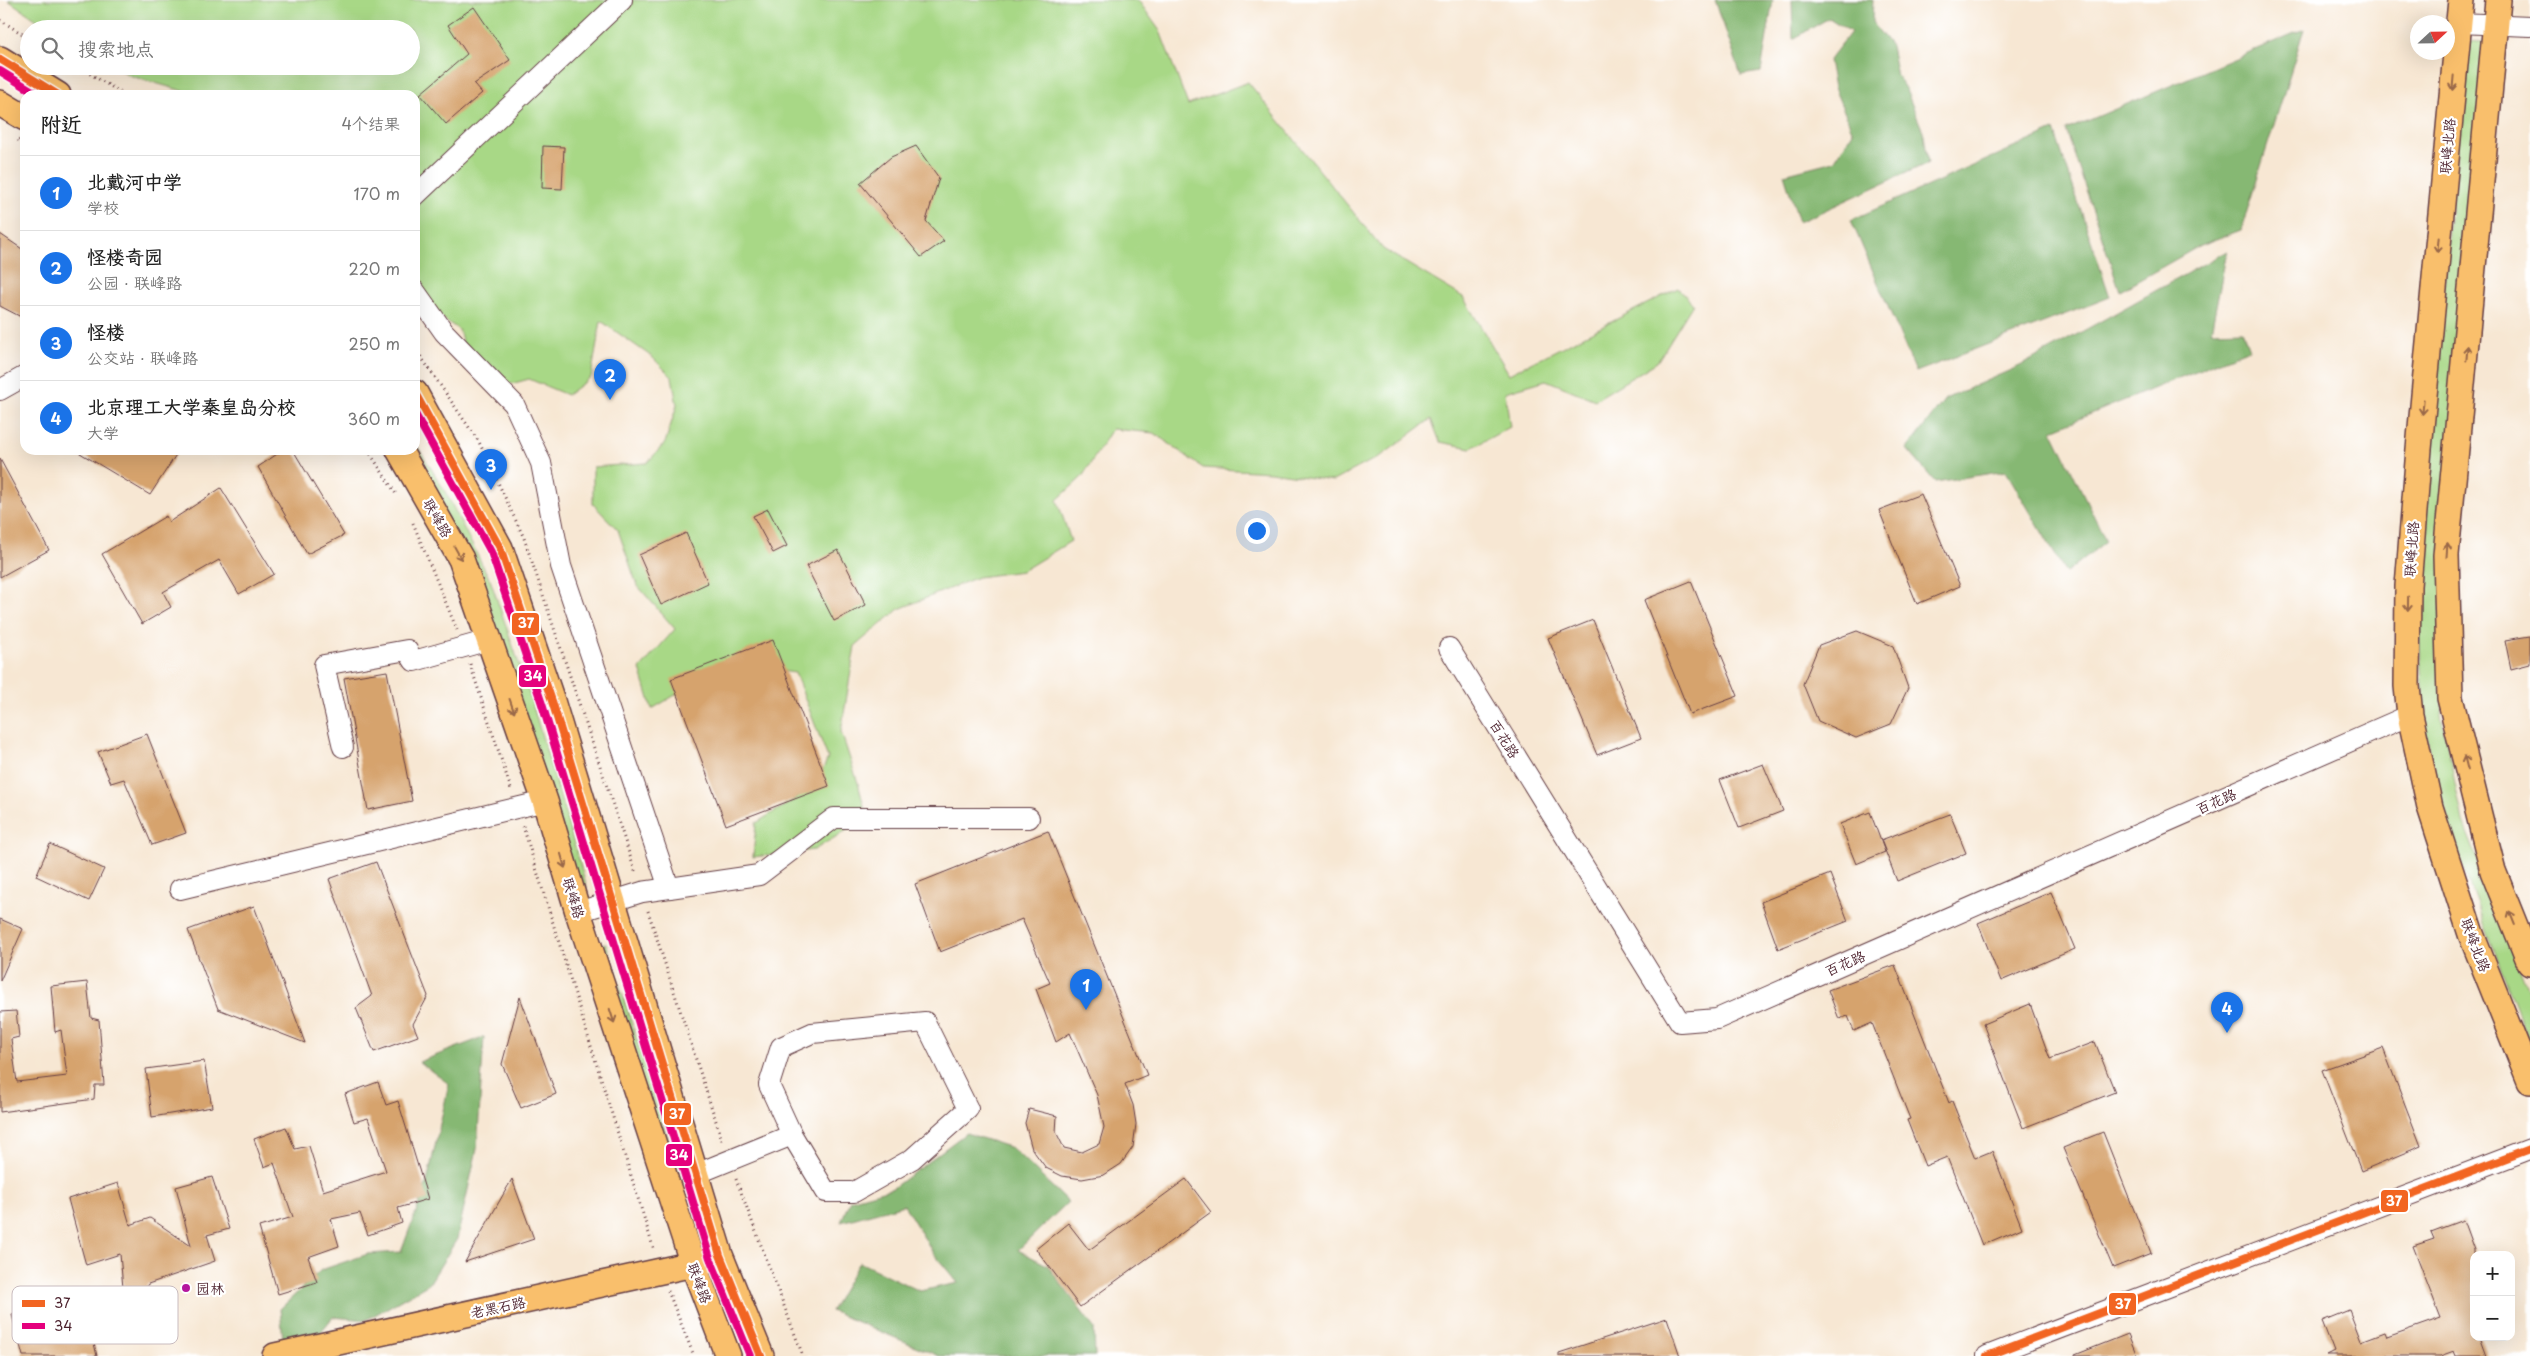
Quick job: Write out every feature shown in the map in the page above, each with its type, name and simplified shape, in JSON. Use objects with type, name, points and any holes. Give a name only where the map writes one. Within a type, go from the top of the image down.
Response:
[{"type":"main road","points":[[2498,0],[2466,364],[2446,555],[2450,698],[2493,872],[2530,963]]},
{"type":"main road","name":"联峰北路","points":[[2460,12],[2408,586],[2407,686],[2410,716],[2430,808],[2471,934],[2530,1081]]},
{"type":"main road","points":[[0,59],[20,71]]},
{"type":"main road","points":[[26,75],[50,90]]},
{"type":"main road","points":[[0,103],[20,115]]},
{"type":"main road","points":[[420,402],[500,548],[552,701],[720,1255],[761,1356]]},
{"type":"main road","name":"联峰路","points":[[402,455],[461,559],[545,801],[578,912],[693,1264],[728,1356]]},
{"type":"main road","name":"老黑石路","points":[[275,1356],[693,1264],[720,1255]]},
{"type":"street","points":[[420,191],[622,0]]},
{"type":"street","points":[[2460,12],[2495,25],[2530,26]]},
{"type":"street","points":[[420,298],[444,332],[514,404],[541,463],[561,566],[669,888]]},
{"type":"street","points":[[0,390],[20,379]]},
{"type":"street","points":[[343,747],[324,665],[407,650],[414,661],[489,640]]},
{"type":"street","name":"百花路","points":[[1449,648],[1680,1022],[1717,1019],[2410,716]]},
{"type":"street","points":[[180,889],[545,801]]},
{"type":"street","points":[[578,912],[642,892],[759,875],[834,818],[1029,818]]},
{"type":"street","points":[[925,1022],[968,1109],[912,1159],[854,1192],[826,1192],[792,1135],[770,1085],[781,1047],[812,1033],[925,1022]]},
{"type":"street","points":[[696,1174],[792,1135]]},
{"type":"street","points":[[1988,1356],[2530,1149]]},
{"type":"path","points":[[0,20],[20,32]]},
{"type":"path","points":[[92,75],[117,90]]},
{"type":"path","points":[[420,355],[478,442],[524,538],[642,892],[728,1161],[803,1356]]},
{"type":"path","points":[[371,455],[399,499]]},
{"type":"path","points":[[410,516],[464,647],[517,808],[661,1271],[694,1356]]},
{"type":"green space","points":[[8,0],[1138,0],[1160,31],[1188,105],[1248,82],[1383,249],[1463,297],[1509,374],[1678,288],[1693,304],[1657,362],[1595,400],[1546,380],[1505,392],[1510,427],[1471,448],[1440,442],[1431,419],[1384,454],[1333,481],[1271,472],[1203,468],[1154,433],[1112,429],[1082,477],[1057,500],[1071,541],[1022,571],[978,577],[899,609],[855,646],[841,732],[858,783],[867,818],[814,850],[753,857],[756,823],[815,787],[828,758],[795,673],[773,670],[692,685],[652,709],[640,669],[675,629],[637,585],[618,530],[593,504],[593,467],[647,463],[665,443],[677,405],[672,377],[652,357],[601,321],[591,377],[567,395],[529,379],[493,389],[471,371],[459,330],[432,311],[420,295],[420,90],[180,90],[129,75],[420,75],[420,20],[37,20]]},
{"type":"green space","points":[[1715,0],[1773,0],[1761,72],[1741,75]]},
{"type":"green space","points":[[1792,0],[1873,0],[1872,22],[1891,46],[1897,76],[1906,90],[1924,134],[1928,163],[1799,222],[1784,174],[1834,161],[1853,132],[1834,88],[1829,60],[1851,32],[1829,18],[1793,39]]},
{"type":"green space","points":[[2304,29],[2241,230],[2201,245],[2120,291],[2066,130]]},
{"type":"green space","points":[[2467,41],[2483,42],[2441,715],[2463,822],[2530,995],[2530,1044],[2448,829],[2424,725],[2419,630],[2426,473]]},
{"type":"green space","points":[[2054,130],[2110,297],[1916,372],[1851,220]]},
{"type":"green space","points":[[2227,251],[2211,331],[2242,330],[2249,349],[2052,430],[2106,541],[2066,573],[2006,471],[1935,482],[1907,449],[1945,399],[2022,365]]},
{"type":"green space","points":[[420,450],[446,493],[491,582],[529,693],[587,887],[578,889],[411,455],[420,455]]},
{"type":"green space","points":[[606,943],[703,1246],[695,1249],[597,946]]},
{"type":"green space","points":[[484,1037],[477,1149],[457,1239],[429,1284],[366,1320],[333,1317],[315,1339],[283,1340],[280,1309],[321,1270],[368,1254],[401,1252],[427,1182],[449,1084],[419,1062]]},
{"type":"green space","points":[[966,1133],[1012,1148],[1068,1202],[1018,1250],[1047,1265],[1094,1328],[1095,1356],[939,1356],[831,1311],[859,1262],[920,1291],[958,1283],[934,1254],[904,1205],[841,1222],[850,1200],[893,1188]]},
{"type":"building","points":[[474,7],[510,60],[474,84],[482,93],[446,124],[420,94],[467,54],[448,25]]},
{"type":"building","points":[[543,146],[564,147],[562,189],[542,188]]},
{"type":"building","points":[[916,146],[939,178],[926,221],[944,241],[921,257],[860,183],[891,157]]},
{"type":"building","points":[[0,234],[20,248],[20,316],[0,306]]},
{"type":"building","points":[[83,455],[176,455],[150,495]]},
{"type":"building","points":[[276,455],[296,455],[344,535],[307,554],[258,467]]},
{"type":"building","points":[[0,459],[49,550],[0,577]]},
{"type":"building","points":[[221,488],[274,574],[239,594],[219,560],[163,592],[171,607],[142,624],[102,554],[166,516],[169,522]]},
{"type":"building","points":[[1921,494],[1960,586],[1917,604],[1879,510]]},
{"type":"building","points":[[768,509],[787,546],[773,553],[753,516]]},
{"type":"building","points":[[686,533],[708,583],[661,605],[639,555]]},
{"type":"building","points":[[838,550],[866,605],[834,621],[806,566]]},
{"type":"building","points":[[1691,581],[1738,696],[1690,714],[1644,600]]},
{"type":"building","points":[[1593,620],[1641,738],[1597,755],[1548,638]]},
{"type":"building","points":[[1857,631],[1893,646],[1908,688],[1891,724],[1856,738],[1818,721],[1803,684],[1819,645]]},
{"type":"building","points":[[2530,636],[2530,664],[2511,669],[2505,640]]},
{"type":"building","points":[[773,640],[829,786],[726,825],[671,679]]},
{"type":"building","points":[[387,671],[412,801],[368,810],[344,678]]},
{"type":"building","points":[[147,734],[186,833],[152,845],[124,779],[111,783],[98,752]]},
{"type":"building","points":[[1763,764],[1783,811],[1739,828],[1720,780]]},
{"type":"building","points":[[1870,812],[1885,852],[1856,864],[1840,824]]},
{"type":"building","points":[[1950,814],[1966,853],[1897,881],[1881,840]]},
{"type":"building","points":[[1048,831],[1147,1075],[1125,1084],[1133,1105],[1136,1124],[1133,1147],[1121,1164],[1104,1175],[1082,1179],[1062,1176],[1046,1168],[1032,1149],[1025,1123],[1029,1109],[1057,1116],[1056,1132],[1064,1148],[1082,1152],[1099,1144],[1104,1127],[1097,1095],[1070,1033],[1056,1042],[1036,989],[1050,983],[1022,919],[940,952],[915,884]]},
{"type":"building","points":[[50,844],[104,869],[89,901],[36,876]]},
{"type":"building","points":[[376,862],[428,996],[413,1024],[418,1036],[374,1052],[356,1008],[372,996],[329,879]]},
{"type":"building","points":[[1830,874],[1848,921],[1778,949],[1761,902]]},
{"type":"building","points":[[2051,892],[2075,949],[2001,981],[1978,923]]},
{"type":"building","points":[[254,906],[305,1043],[218,1009],[188,930]]},
{"type":"building","points":[[0,919],[23,929],[0,981]]},
{"type":"building","points":[[1895,965],[1949,1103],[1952,1101],[1975,1158],[1992,1151],[2022,1228],[1982,1245],[1947,1157],[1925,1166],[1907,1120],[1910,1119],[1872,1023],[1854,1031],[1848,1016],[1839,1019],[1828,990]]},
{"type":"building","points":[[87,982],[91,1018],[99,1020],[104,1085],[95,1085],[94,1099],[0,1112],[0,1012],[16,1011],[19,1037],[11,1039],[17,1082],[67,1076],[61,1030],[55,1032],[51,986]]},
{"type":"building","points":[[520,997],[556,1094],[521,1108],[502,1064]]},
{"type":"building","points":[[2030,1004],[2050,1059],[2095,1042],[2115,1092],[2023,1128],[1983,1024]]},
{"type":"building","points":[[2383,1048],[2421,1146],[2361,1171],[2322,1070]]},
{"type":"building","points":[[204,1061],[212,1107],[152,1117],[146,1069]]},
{"type":"building","points":[[378,1082],[386,1105],[398,1101],[428,1199],[398,1208],[402,1223],[368,1235],[360,1213],[331,1219],[339,1246],[308,1257],[317,1282],[278,1294],[259,1227],[293,1217],[274,1163],[264,1167],[254,1139],[286,1127],[295,1149],[309,1146],[323,1191],[386,1171],[368,1118],[354,1122],[345,1094]]},
{"type":"building","points":[[2103,1132],[2151,1253],[2113,1268],[2063,1148]]},
{"type":"building","points":[[212,1177],[229,1229],[207,1235],[215,1261],[147,1286],[123,1286],[120,1254],[86,1265],[68,1199],[118,1183],[130,1225],[150,1218],[191,1246],[176,1187]]},
{"type":"building","points":[[512,1179],[534,1239],[465,1262]]},
{"type":"building","points":[[1186,1179],[1211,1212],[1080,1307],[1036,1249],[1068,1223],[1089,1250]]},
{"type":"building","points":[[2463,1220],[2474,1250],[2470,1251],[2470,1341],[2481,1341],[2487,1356],[2456,1356],[2454,1351],[2440,1356],[2326,1356],[2334,1352],[2322,1321],[2349,1310],[2361,1341],[2385,1332],[2387,1337],[2441,1318],[2413,1246],[2434,1239],[2431,1232]]},
{"type":"building","points":[[1667,1318],[1680,1356],[1559,1356],[1559,1353]]},
{"type":"building","points":[[2128,1334],[2137,1356],[2075,1356],[2075,1355]]},
{"type":"building","points":[[20,1344],[94,1344],[97,1356],[23,1356]]},
{"type":"transit line","name":"37","points":[[0,59],[20,71]]},
{"type":"transit line","name":"34","points":[[0,71],[31,90]]},
{"type":"transit line","name":"37","points":[[26,75],[50,90]]},
{"type":"transit line","name":"37","points":[[420,402],[500,548],[552,701],[720,1255],[761,1356]]},
{"type":"transit line","name":"34","points":[[420,423],[491,552],[542,704],[710,1258],[750,1356]]},
{"type":"transit line","name":"37","points":[[1987,1356],[2530,1149]]},
{"type":"place","name":"怪楼奇园","points":[[610,400]]},
{"type":"place","name":"怪楼","points":[[491,490]]},
{"type":"place","name":"北戴河中学","points":[[1086,1010]]},
{"type":"place","name":"北京理工大学秦皇岛分校","points":[[2227,1033]]},
{"type":"place","name":"园林","points":[[186,1288]]}]
